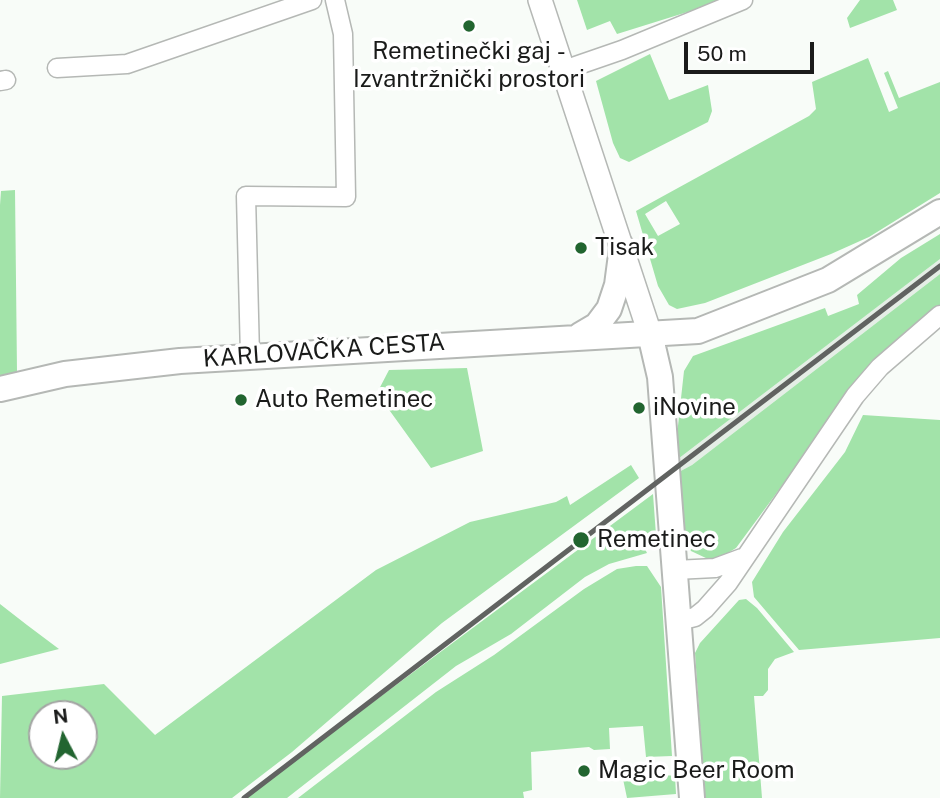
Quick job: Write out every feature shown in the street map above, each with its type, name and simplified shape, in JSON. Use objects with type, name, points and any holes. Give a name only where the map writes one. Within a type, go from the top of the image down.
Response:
[{"type":"main road","name":"KARLOVAČKA CESTA","points":[[0,389],[65,374],[250,356],[706,329],[806,290],[852,268],[940,212]]},
{"type":"main road","points":[[580,335],[597,325],[609,309],[617,285],[622,247]]},
{"type":"main road","points":[[650,334],[659,368],[692,798]]},
{"type":"street","points":[[57,68],[127,64],[292,4],[312,0]]},
{"type":"street","points":[[250,356],[246,196],[346,197],[343,34],[335,0]]},
{"type":"street","points":[[540,0],[650,334]]},
{"type":"street","points":[[564,70],[622,50],[743,0]]},
{"type":"street","points":[[679,621],[695,617],[728,583],[742,558],[855,397],[880,367],[940,315]]},
{"type":"street","points":[[675,569],[715,568],[742,558]]},
{"type":"shaded area","points":[[940,259],[940,274],[692,465],[677,473],[674,462]]},
{"type":"green space","points":[[577,0],[726,0],[617,34],[610,21],[587,30]]},
{"type":"green space","points":[[860,0],[893,0],[897,10],[850,28],[847,18]]},
{"type":"green space","points":[[650,54],[669,100],[708,85],[712,111],[708,122],[629,162],[620,158],[613,143],[596,81]]},
{"type":"green space","points":[[868,58],[889,112],[898,108],[884,73],[888,71],[899,98],[940,82],[940,193],[869,237],[831,254],[705,303],[677,309],[669,305],[658,286],[636,211],[809,116],[816,109],[812,82]],"holes":[[[666,201],[680,224],[658,236],[645,214]]]},
{"type":"green space","points":[[15,190],[17,372],[0,377],[1,191]]},
{"type":"green space","points":[[940,234],[940,259],[674,462],[684,371],[693,356],[825,308],[828,316],[859,304],[857,295],[901,258]]},
{"type":"green space","points":[[940,274],[940,306],[874,361],[736,548],[718,559],[708,559],[691,551],[684,536],[677,473],[692,465]]},
{"type":"green space","points":[[467,368],[483,451],[431,468],[377,393],[389,370]]},
{"type":"green space","points":[[863,415],[940,420],[940,638],[799,650],[754,597],[752,582],[783,532],[845,452]]},
{"type":"green space","points":[[631,465],[639,478],[442,623],[292,752],[232,798],[0,798],[2,696],[104,684],[155,735],[376,570],[470,522],[556,502],[567,496],[570,505]]},
{"type":"green space","points":[[653,494],[656,535],[645,549],[647,553],[609,564],[585,577],[511,634],[456,666],[287,798],[244,798]]},
{"type":"green space","points":[[647,566],[661,587],[672,756],[646,757],[643,726],[609,728],[610,749],[594,750],[589,747],[531,752],[532,790],[523,792],[524,798],[298,798],[436,692],[494,655],[584,589],[617,569]]},
{"type":"green space","points":[[746,599],[757,608],[794,652],[775,659],[768,669],[768,690],[763,696],[754,696],[762,798],[705,798],[695,653],[700,643],[739,600]]},
{"type":"green space","points":[[0,604],[27,625],[59,649],[0,664]]},
{"type":"green space","points":[[655,774],[675,776],[676,794],[627,798],[623,779]]},
{"type":"railway","points":[[244,798],[940,266]]},
{"type":"place","name":"Remetinečki gaj - Izvantržnički prostori","points":[[469,26]]},
{"type":"place","name":"Tisak","points":[[581,248]]},
{"type":"place","name":"Auto Remetinec","points":[[241,400]]},
{"type":"place","name":"iNovine","points":[[639,408]]},
{"type":"place","name":"Remetinec","points":[[581,540]]},
{"type":"place","name":"Magic Beer Room","points":[[584,771]]}]
